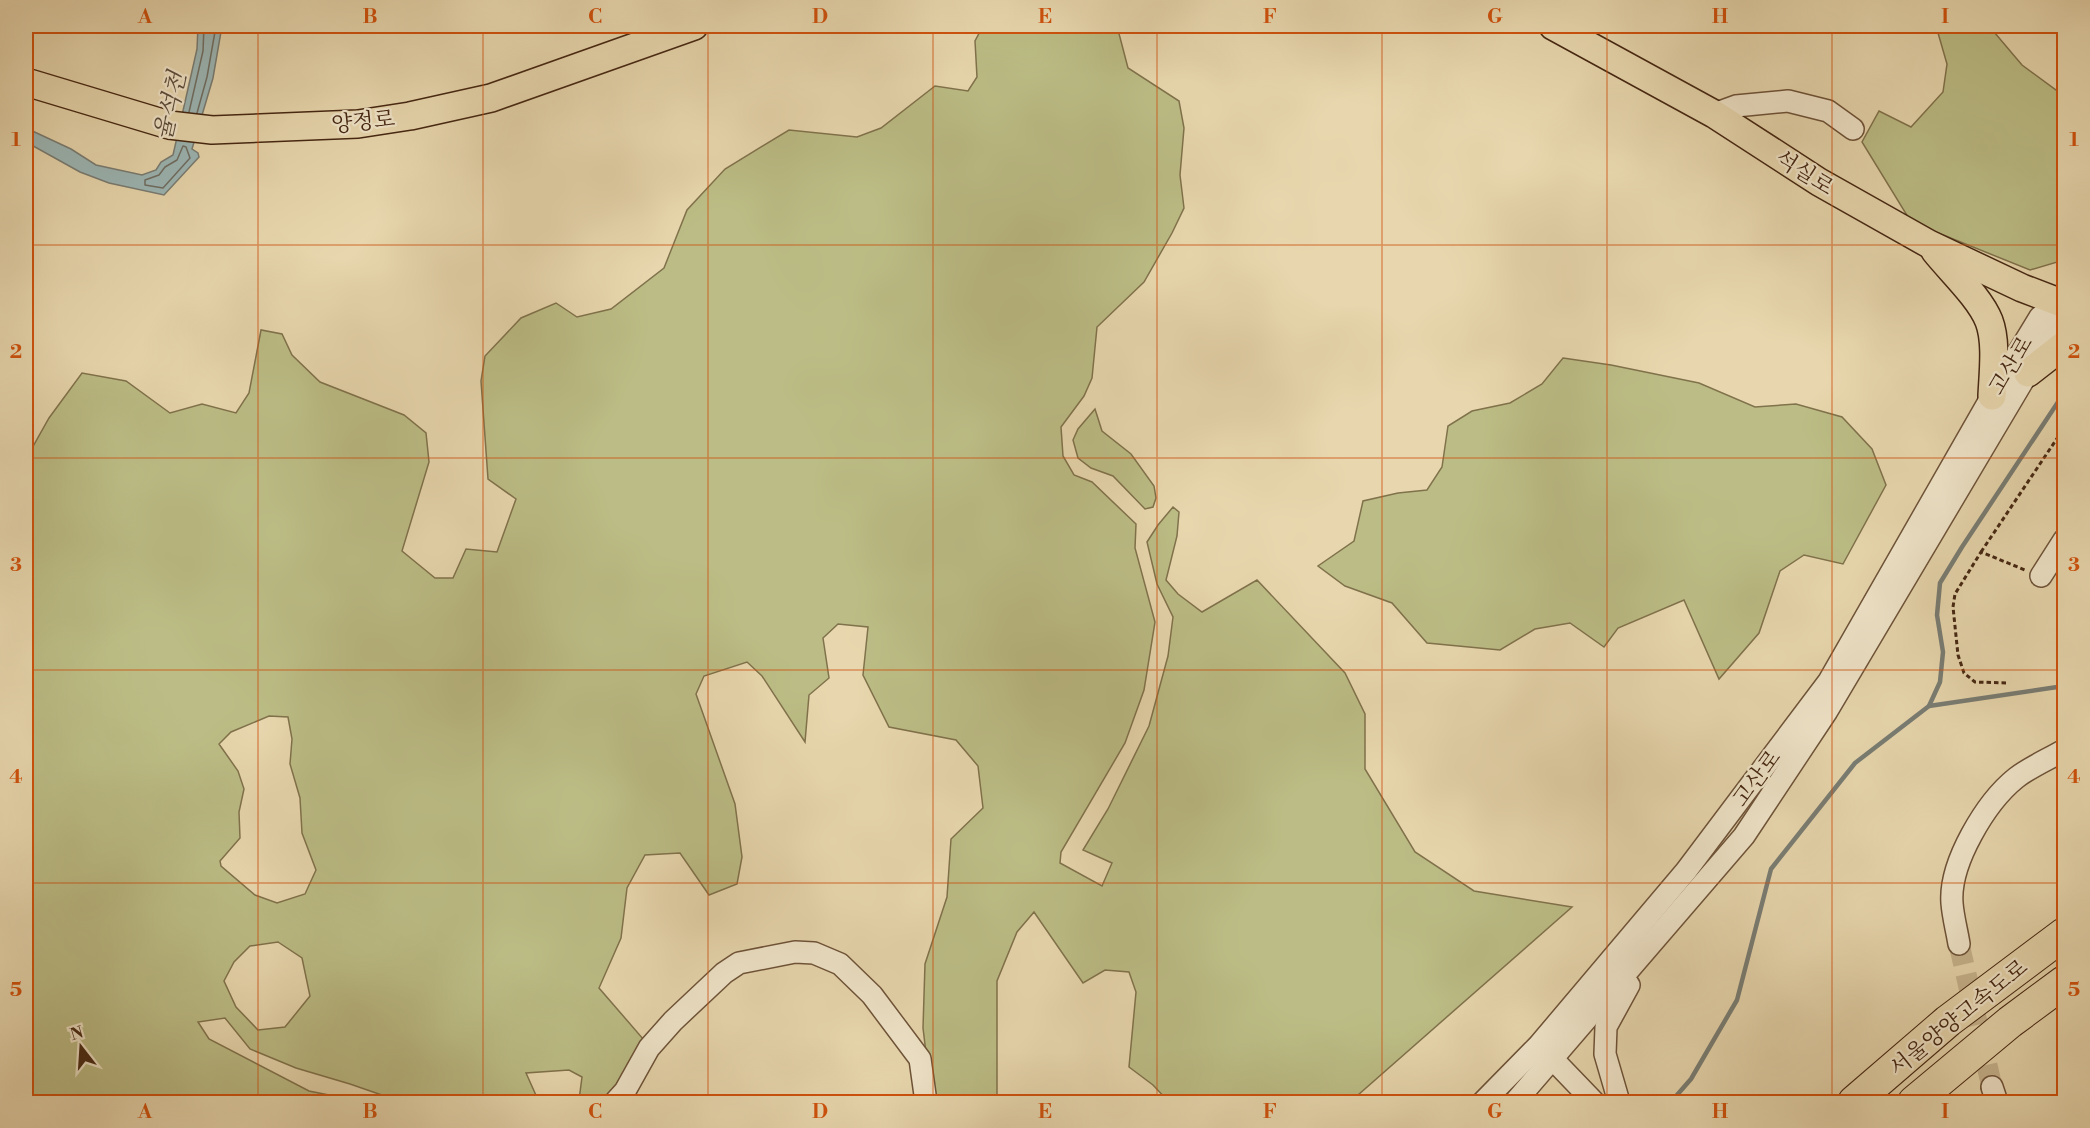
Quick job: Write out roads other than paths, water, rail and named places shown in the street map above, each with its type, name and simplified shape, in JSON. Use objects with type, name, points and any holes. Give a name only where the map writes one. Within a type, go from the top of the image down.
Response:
[{"type":"highway","name":"서울양양고속도로","points":[[1854,1102],[1947,1021],[2064,934]]},
{"type":"highway","name":"서울양양고속도로","points":[[1914,1102],[2010,1022],[2064,982]]},
{"type":"main road","name":"양정로","points":[[26,82],[169,125],[212,130],[358,124],[479,101],[585,66],[694,26]]},
{"type":"main road","name":"석실로","points":[[1553,26],[1714,114],[1819,182],[1929,244],[2013,284],[2063,301]]},
{"type":"main road","points":[[1929,244],[1976,299],[1990,322],[1994,357],[1992,396]]},
{"type":"main road","points":[[2028,373],[2064,345]]},
{"type":"street","points":[[1714,114],[1736,106],[1788,101],[1828,111],[1853,129]]},
{"type":"street","name":"고산로","points":[[1483,1102],[1546,1052],[1653,944],[1744,836],[1827,711],[2056,325],[2063,301]]},
{"type":"street","name":"고산로","points":[[1515,1102],[1546,1052],[1686,871],[1828,681],[2040,317],[2063,301]]},
{"type":"street","points":[[2041,576],[2064,540]]},
{"type":"street","points":[[1959,944],[1952,902],[1956,869],[1970,836],[1989,806],[2016,778],[2064,750]]},
{"type":"street","points":[[1619,1102],[1605,1054],[1606,1027],[1653,944]]},
{"type":"street","points":[[615,1102],[625,1091],[649,1048],[673,1021],[724,973],[739,963],[795,952],[814,953],[840,964],[872,995],[920,1059],[926,1102]]},
{"type":"street","points":[[1546,1052],[1594,1102]]},
{"type":"water","name":"율석천","points":[[198,26],[222,26],[213,78],[192,149],[198,153],[199,157],[164,195],[109,183],[80,172],[26,142],[26,128],[71,149],[96,165],[142,175],[156,170],[161,162],[173,155],[197,49]]},
{"type":"waterway","points":[[1677,1095],[1691,1079],[1737,1000],[1771,869],[1855,763],[1929,706],[1940,682],[1943,652],[1937,615],[1940,583],[2064,393]]},
{"type":"waterway","points":[[1929,706],[2064,686]]},
{"type":"tunnel","points":[[1959,944],[1992,1087]]}]
